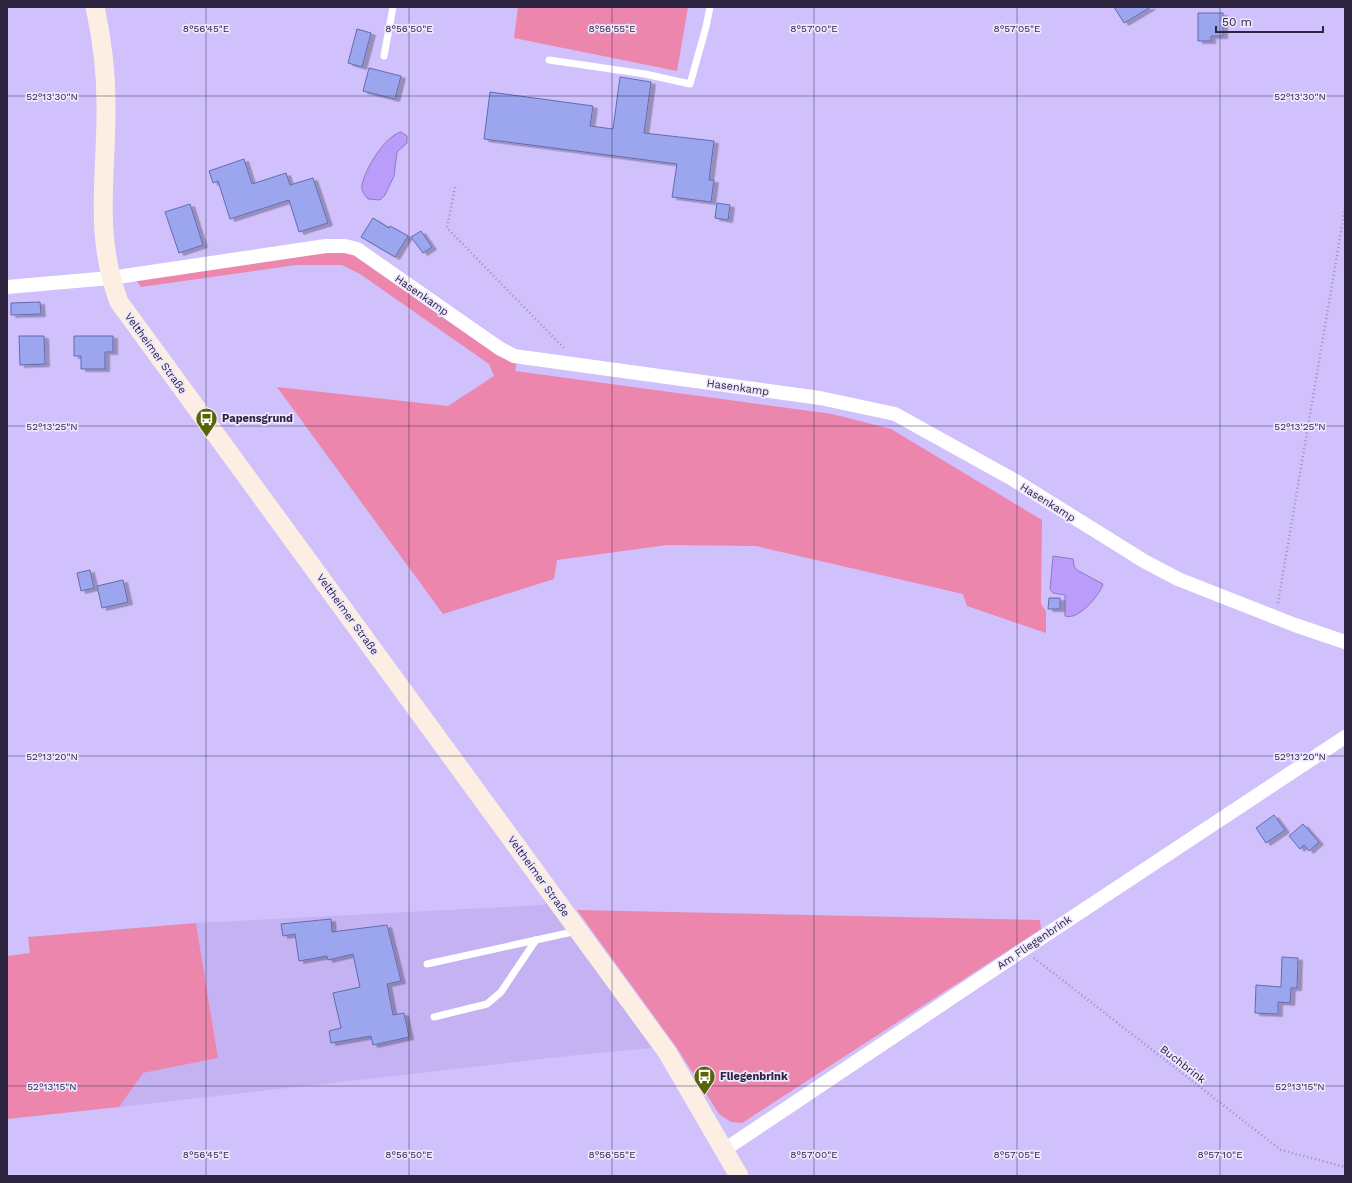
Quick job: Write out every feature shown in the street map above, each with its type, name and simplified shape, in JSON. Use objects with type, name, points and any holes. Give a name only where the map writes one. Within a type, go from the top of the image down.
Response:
[{"type":"main road","name":"Veltheimer Straße","points":[[96,7],[104,58],[106,104],[103,200],[104,245],[110,278],[119,302],[667,1052],[739,1176]]},
{"type":"street","name":"Hasenkamp","points":[[110,278],[326,246],[345,246],[357,249],[498,348],[514,356],[820,398],[895,414],[1014,480],[1144,561],[1178,578],[1278,618],[1345,642]]},
{"type":"street","points":[[7,287],[110,278]]},
{"type":"street","name":"Am Fliegenbrink","points":[[724,1150],[1345,737]]},
{"type":"lane","points":[[384,56],[393,7]]},
{"type":"lane","points":[[550,60],[645,74],[690,84],[710,7]]},
{"type":"lane","points":[[427,964],[579,931]]},
{"type":"lane","points":[[434,1017],[487,1004],[501,992],[536,940]]},
{"type":"path","points":[[455,187],[447,228],[570,354],[573,365]]},
{"type":"path","points":[[1278,618],[1279,597],[1345,208]]},
{"type":"path","name":"Buchbrink","points":[[1023,950],[1281,1150],[1345,1168]]},
{"type":"shaded area","points":[[518,7],[688,7],[677,71],[514,38]]},
{"type":"shaded area","points":[[401,132],[407,136],[407,143],[397,152],[394,176],[385,195],[380,200],[368,199],[363,192],[362,187],[371,162],[382,146]]},
{"type":"shaded area","points":[[332,251],[345,251],[368,261],[517,361],[515,371],[832,414],[891,429],[1042,520],[1041,604],[1046,611],[1046,633],[967,606],[963,594],[756,546],[667,545],[557,560],[554,579],[443,614],[277,387],[448,406],[494,376],[489,364],[360,274],[342,265],[296,265],[141,287],[136,280]]},
{"type":"shaded area","points":[[1053,556],[1073,559],[1074,566],[1077,570],[1103,584],[1098,594],[1088,606],[1076,615],[1070,617],[1065,616],[1065,595],[1053,593],[1050,589]]},
{"type":"shaded area","points":[[561,899],[653,1048],[586,1054],[119,1107],[143,1073],[218,1058],[196,923],[542,905]]},
{"type":"shaded area","points":[[577,910],[1040,920],[1041,929],[742,1123],[731,1122],[719,1114],[677,1048]]},
{"type":"shaded area","points":[[196,923],[218,1058],[143,1073],[119,1107],[7,1119],[7,956],[30,953],[28,937]]},
{"type":"building","points":[[1114,7],[1151,7],[1124,23]]},
{"type":"building","points":[[1198,13],[1223,13],[1223,36],[1211,36],[1211,41],[1198,41]]},
{"type":"building","points":[[357,29],[371,33],[362,67],[348,63]]},
{"type":"building","points":[[369,68],[401,76],[395,99],[363,91]]},
{"type":"building","points":[[620,77],[651,82],[644,133],[714,141],[709,180],[714,180],[711,202],[672,197],[677,164],[484,139],[490,92],[593,106],[590,126],[613,129]]},
{"type":"building","points":[[244,159],[252,184],[286,173],[290,185],[313,178],[328,223],[299,232],[289,200],[230,219],[218,181],[213,183],[209,171]]},
{"type":"building","points":[[717,203],[730,205],[728,220],[715,218]]},
{"type":"building","points":[[190,204],[203,245],[179,253],[165,212]]},
{"type":"building","points":[[373,218],[389,228],[390,226],[408,236],[395,257],[361,237]]},
{"type":"building","points":[[421,231],[432,247],[423,253],[411,237]]},
{"type":"building","points":[[40,302],[41,314],[11,315],[11,303]]},
{"type":"building","points":[[19,336],[44,336],[45,364],[20,365]]},
{"type":"building","points":[[74,336],[113,336],[113,352],[105,352],[105,369],[81,369],[81,356],[74,356]]},
{"type":"building","points":[[90,570],[94,588],[81,591],[77,573]]},
{"type":"building","points":[[123,580],[128,602],[102,608],[97,586]]},
{"type":"building","points":[[1049,598],[1060,598],[1060,609],[1048,609]]},
{"type":"building","points":[[1274,815],[1285,830],[1266,843],[1256,828]]},
{"type":"building","points":[[1303,824],[1319,842],[1309,851],[1304,845],[1300,849],[1289,836]]},
{"type":"building","points":[[331,919],[332,932],[387,925],[401,981],[387,984],[393,1015],[404,1013],[409,1037],[373,1045],[371,1036],[331,1043],[329,1031],[341,1028],[333,993],[360,987],[353,954],[328,960],[327,956],[299,961],[295,934],[283,936],[281,924]]},
{"type":"building","points":[[1282,957],[1298,958],[1297,988],[1291,988],[1290,1003],[1278,1002],[1278,1014],[1255,1013],[1256,985],[1281,987]]},
{"type":"place","name":"Papensgrund","points":[[206,438]]},
{"type":"place","name":"Fliegenbrink","points":[[705,1096]]}]
